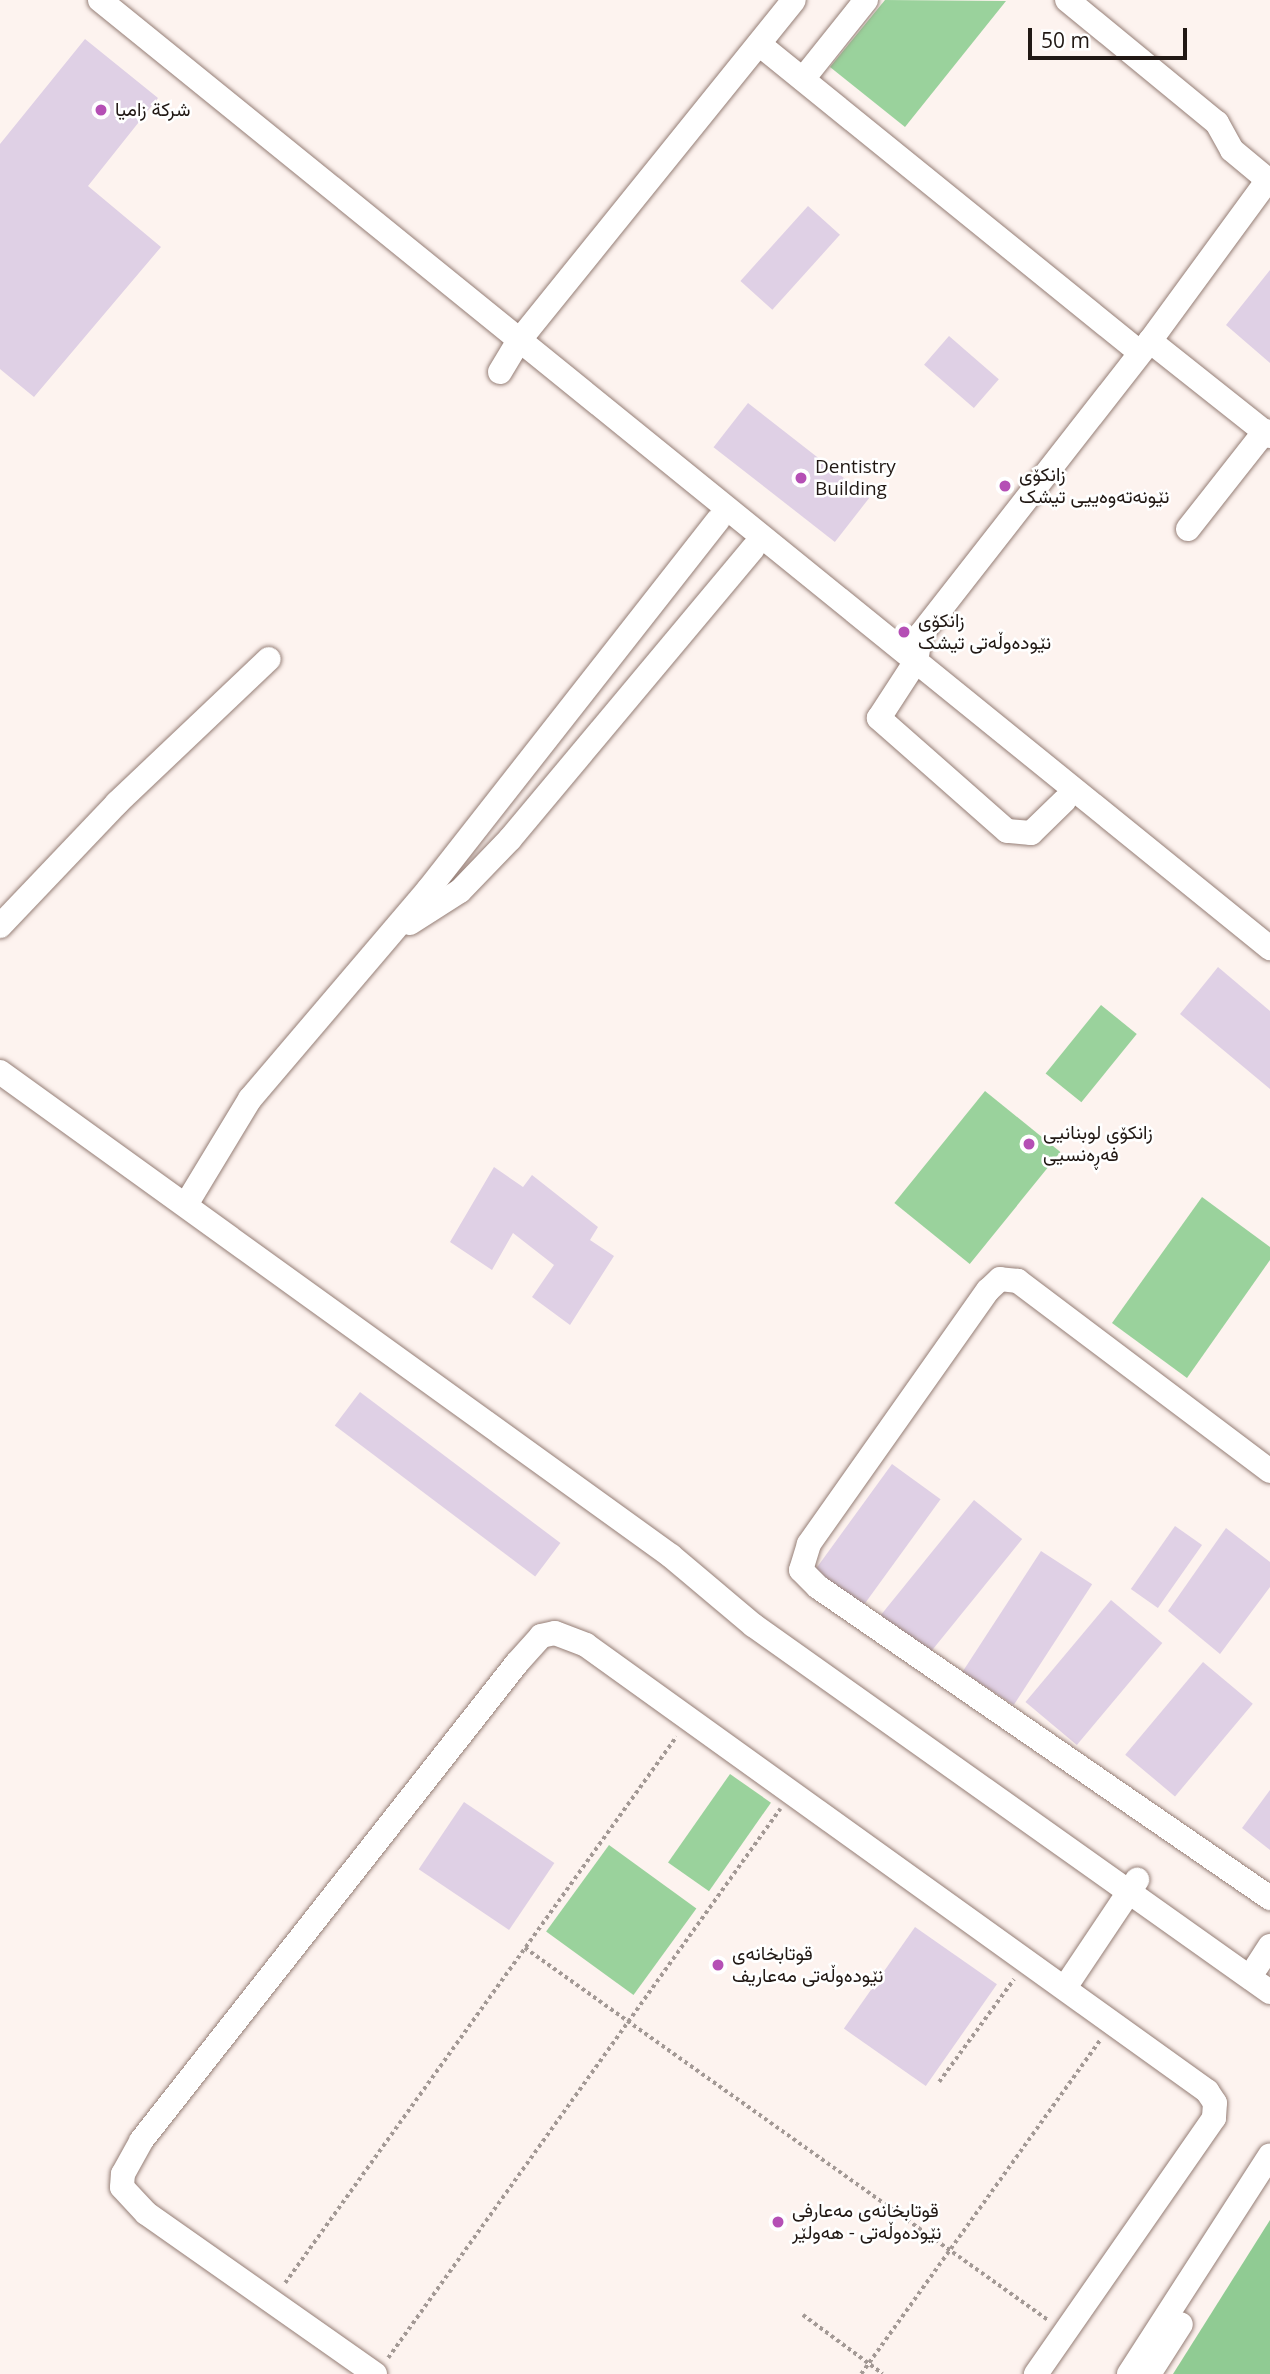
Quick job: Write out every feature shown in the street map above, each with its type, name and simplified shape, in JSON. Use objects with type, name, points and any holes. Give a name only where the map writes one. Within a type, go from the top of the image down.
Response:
[{"type":"street","points":[[100,0],[518,342],[911,668],[1064,801],[1270,968]]},
{"type":"street","points":[[500,372],[518,342],[794,0]]},
{"type":"street","points":[[803,79],[866,0]]},
{"type":"street","points":[[1064,801],[1031,833],[1007,831],[879,719],[911,668],[921,634],[1144,346],[1268,180],[1232,150],[1217,123],[1067,0]]},
{"type":"street","points":[[758,44],[1144,346],[1267,433],[1188,529]]},
{"type":"street","points":[[518,342],[567,395],[718,520],[1270,948]]},
{"type":"street","points":[[187,1203],[250,1099],[393,932],[718,520]]},
{"type":"street","points":[[393,932],[460,891],[510,839],[753,548]]},
{"type":"street","points":[[0,926],[117,803],[269,659]]},
{"type":"street","points":[[0,1072],[187,1203],[671,1556],[761,1611],[1133,1886],[1270,1992]]},
{"type":"street","points":[[1270,1471],[1018,1282],[1000,1279],[988,1290],[809,1544],[801,1570],[818,1587],[1270,1898]]},
{"type":"street","points":[[379,2369],[272,2301],[130,2200],[122,2188],[128,2159],[541,1636],[555,1633],[586,1644],[1066,1986],[1207,2091],[1215,2103],[1214,2118],[1037,2374]]},
{"type":"street","points":[[1133,1886],[1266,1962]]},
{"type":"street","points":[[1066,1986],[1133,1886]]},
{"type":"street","points":[[1129,2374],[1270,2155]]},
{"type":"street","points":[[1150,2374],[1270,2184]]},
{"type":"path","points":[[272,2301],[689,1718]]},
{"type":"path","points":[[379,2369],[792,1792]]},
{"type":"path","points":[[525,1948],[1065,2332]]},
{"type":"path","points":[[939,2082],[1027,1960]]},
{"type":"path","points":[[862,2374],[1113,2021]]},
{"type":"path","points":[[803,2315],[883,2374]]},
{"type":"green space","points":[[885,0],[1006,1],[905,127],[830,67]]},
{"type":"green space","points":[[1101,1005],[1137,1034],[1081,1102],[1046,1073]]},
{"type":"green space","points":[[985,1091],[1060,1152],[970,1264],[894,1203]]},
{"type":"green space","points":[[1202,1197],[1270,1247],[1270,1260],[1187,1378],[1112,1323]]},
{"type":"green space","points":[[730,1774],[771,1803],[709,1891],[668,1862]]},
{"type":"green space","points":[[609,1845],[696,1908],[633,1995],[546,1932]]},
{"type":"green space","points":[[1270,2220],[1270,2374],[1173,2374]]},
{"type":"building","points":[[85,39],[158,98],[88,186],[161,247],[34,397],[0,369],[0,144]]},
{"type":"building","points":[[808,206],[840,235],[772,310],[740,281]]},
{"type":"building","points":[[1270,270],[1270,363],[1226,325]]},
{"type":"building","points":[[949,336],[999,379],[974,408],[924,365]]},
{"type":"building","name":"Dentistry Building","points":[[748,403],[869,498],[835,542],[714,447]]},
{"type":"building","points":[[1218,967],[1270,1011],[1270,1089],[1180,1014]]},
{"type":"building","points":[[494,1167],[523,1187],[532,1175],[598,1227],[590,1240],[614,1256],[570,1325],[532,1297],[554,1265],[513,1233],[492,1270],[450,1242]]},
{"type":"building","points":[[360,1392],[560,1543],[535,1577],[335,1426]]},
{"type":"building","points":[[892,1464],[941,1499],[859,1611],[811,1576]]},
{"type":"building","points":[[974,1500],[1022,1539],[929,1654],[881,1615]]},
{"type":"building","points":[[1175,1526],[1202,1545],[1158,1608],[1131,1589]]},
{"type":"building","points":[[1226,1528],[1270,1562],[1270,1587],[1220,1654],[1168,1611]]},
{"type":"building","points":[[1041,1551],[1092,1584],[1014,1705],[963,1672]]},
{"type":"building","points":[[1111,1600],[1162,1643],[1077,1745],[1026,1702]]},
{"type":"building","points":[[1203,1662],[1253,1704],[1175,1796],[1125,1755]]},
{"type":"building","points":[[1270,1790],[1270,1850],[1242,1828]]},
{"type":"building","points":[[464,1802],[554,1863],[509,1930],[419,1869]]},
{"type":"building","points":[[915,1927],[997,1984],[926,2086],[844,2029]]},
{"type":"place","name":"شركة زاميا","points":[[101,110]]},
{"type":"place","name":"Dentistry Building","points":[[801,478]]},
{"type":"place","name":"زانکۆی نێونەتەوەییی تیشک","points":[[1005,486]]},
{"type":"place","name":"زانکۆی نێودەوڵەتی تیشک","points":[[904,632]]},
{"type":"place","name":"زانکۆی لوبنانیی فەڕەنسیی","points":[[1029,1144]]},
{"type":"place","name":"قوتابخانەی نێودەوڵەتی مەعاریف","points":[[718,1965]]},
{"type":"place","name":"قوتابخانەی مەعارفی نێودەوڵەتی - هەولێر","points":[[778,2222]]}]
